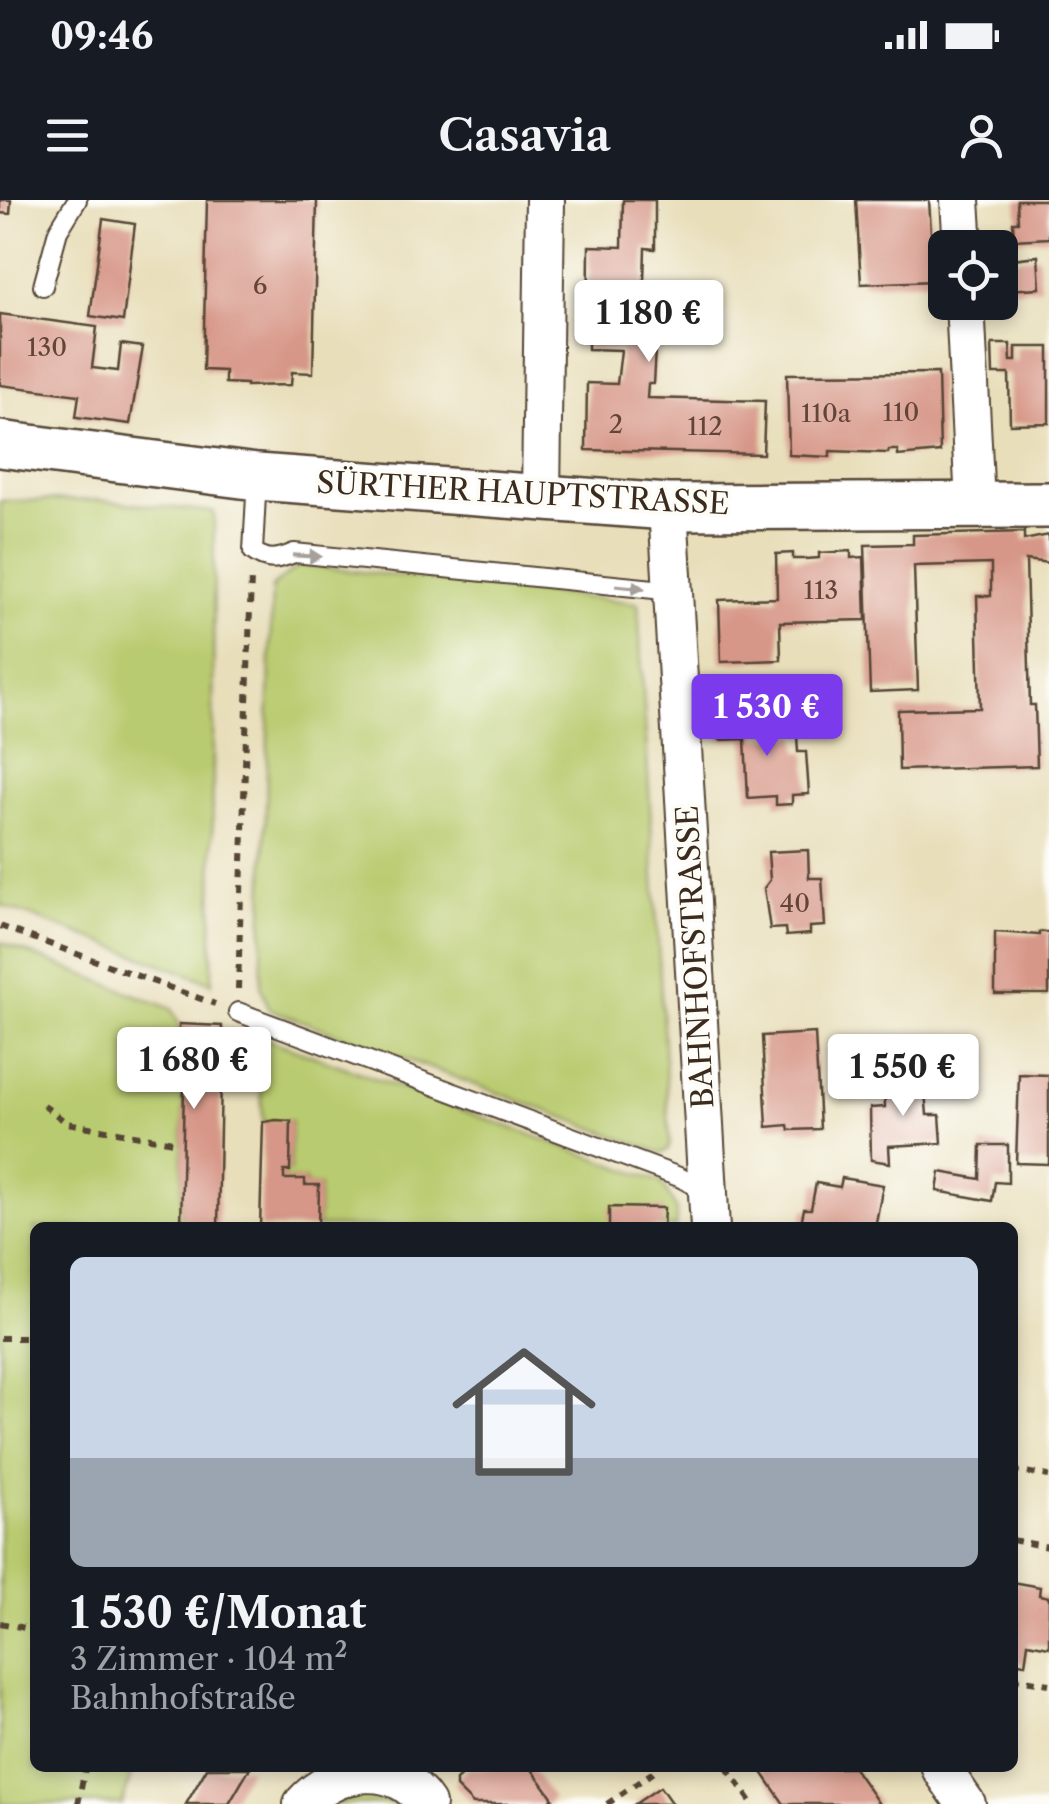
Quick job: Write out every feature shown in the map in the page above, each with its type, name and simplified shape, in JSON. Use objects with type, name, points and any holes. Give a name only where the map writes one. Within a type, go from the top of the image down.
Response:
[{"type":"street","points":[[541,496],[545,200]]},
{"type":"street","points":[[960,200],[961,230]]},
{"type":"street","points":[[966,320],[975,506]]},
{"type":"street","name":"SÜRTHER HAUPTSTRASSE","points":[[0,444],[257,477],[668,506],[1049,505]]},
{"type":"street","name":"BAHNHOFSTRASSE","points":[[668,506],[709,1210]]},
{"type":"street","points":[[302,1804],[316,1789],[336,1777],[359,1772],[382,1774],[404,1782],[426,1804]]},
{"type":"street","points":[[945,1772],[966,1804]]},
{"type":"lane","points":[[43,286],[58,230],[77,200]]},
{"type":"lane","points":[[257,477],[252,551],[262,558],[273,560],[294,553],[674,592]]},
{"type":"lane","points":[[238,1012],[679,1177],[709,1210]]},
{"type":"path","points":[[0,926],[238,1012],[252,551]]},
{"type":"path","points":[[43,1105],[66,1122],[173,1142]]},
{"type":"path","points":[[0,1338],[30,1338]]},
{"type":"path","points":[[1018,1471],[1049,1476]]},
{"type":"path","points":[[1018,1541],[1049,1546]]},
{"type":"path","points":[[0,1623],[30,1631]]},
{"type":"path","points":[[1018,1679],[1049,1684]]},
{"type":"path","points":[[78,1804],[84,1772]]},
{"type":"path","points":[[607,1804],[653,1772]]},
{"type":"path","points":[[730,1772],[753,1804]]},
{"type":"green space","points":[[98,500],[214,512],[212,983],[0,905],[0,501]]},
{"type":"green space","points":[[299,565],[638,603],[668,1150],[661,1153],[269,1009],[261,987],[272,587]]},
{"type":"green space","points":[[0,942],[172,1009],[179,1024],[179,1036],[140,1035],[139,1068],[168,1070],[168,1083],[184,1084],[181,1222],[30,1222],[30,1772],[132,1772],[122,1804],[0,1804]]},
{"type":"green space","points":[[258,1036],[661,1182],[676,1208],[676,1222],[318,1222],[319,1186],[305,1185],[305,1180],[284,1179],[284,1171],[290,1171],[291,1121],[263,1122]]},
{"type":"green space","points":[[365,1793],[382,1796],[398,1804],[334,1804]]},
{"type":"building","points":[[0,200],[11,200],[10,214],[0,213]]},
{"type":"building","points":[[207,200],[317,200],[313,373],[292,372],[291,385],[225,383],[225,371],[203,370]]},
{"type":"building","points":[[623,200],[655,200],[655,249],[645,248],[642,349],[655,349],[653,384],[648,384],[647,398],[765,401],[763,454],[586,450],[587,383],[617,384],[621,350],[588,349],[589,246],[622,247]]},
{"type":"building","points":[[856,200],[929,200],[928,281],[861,284]]},
{"type":"building","points":[[1017,200],[1049,200],[1049,238],[1018,240],[1013,222],[1018,222]]},
{"type":"building","points":[[103,219],[135,224],[123,321],[90,316]]},
{"type":"building","points":[[1038,256],[1040,288],[1018,289],[1018,258]]},
{"type":"building","points":[[0,314],[97,327],[92,368],[118,371],[121,344],[143,347],[130,424],[76,417],[79,395],[0,385]]},
{"type":"building","points":[[992,344],[1010,344],[1011,361],[1016,361],[1016,347],[1049,347],[1049,423],[1010,424],[1009,374],[993,374]]},
{"type":"building","points":[[938,373],[940,452],[898,456],[898,450],[830,451],[830,457],[789,455],[787,374]]},
{"type":"building","points":[[1024,532],[1024,540],[1049,535],[1049,563],[1026,560],[1030,705],[1035,705],[1037,766],[899,770],[898,710],[980,708],[977,596],[991,596],[991,564],[914,566],[918,690],[870,692],[865,545],[913,544],[913,535]]},
{"type":"building","points":[[851,551],[851,558],[864,557],[866,620],[780,622],[781,660],[721,662],[719,600],[777,598],[776,554],[793,553],[793,559],[806,559],[819,558],[819,553]]},
{"type":"building","points":[[755,709],[757,738],[797,736],[798,752],[806,752],[809,794],[792,795],[792,804],[776,805],[776,796],[748,798],[745,739],[720,740],[718,711]]},
{"type":"building","points":[[808,850],[809,878],[822,878],[825,926],[810,927],[810,934],[786,936],[785,928],[770,929],[764,888],[770,880],[768,852]]},
{"type":"building","points":[[995,932],[1049,932],[1049,994],[995,994]]},
{"type":"building","points":[[179,1024],[222,1026],[218,1222],[181,1222],[184,1084],[167,1083],[168,1070],[138,1069],[140,1035],[179,1036]]},
{"type":"building","points":[[815,1033],[820,1129],[767,1127],[762,1036]]},
{"type":"building","points":[[1019,1074],[1049,1075],[1049,1164],[1016,1163]]},
{"type":"building","points":[[924,1079],[927,1115],[940,1115],[942,1143],[889,1146],[890,1163],[871,1160],[870,1108],[885,1107],[884,1081]]},
{"type":"building","points":[[291,1121],[290,1171],[284,1171],[284,1179],[305,1179],[305,1185],[319,1185],[318,1222],[260,1222],[263,1122]]},
{"type":"building","points":[[981,1145],[1008,1145],[1008,1183],[995,1182],[992,1201],[937,1191],[940,1172],[980,1179]]},
{"type":"building","points":[[842,1178],[883,1185],[876,1222],[801,1222],[804,1209],[811,1209],[816,1183],[840,1187]]},
{"type":"building","points":[[609,1207],[664,1208],[663,1222],[609,1222]]},
{"type":"building","points":[[1018,1583],[1040,1587],[1039,1595],[1049,1597],[1049,1647],[1028,1643],[1025,1664],[1018,1663]]},
{"type":"building","points":[[205,1772],[248,1772],[229,1804],[186,1804]]},
{"type":"building","points":[[465,1772],[534,1772],[553,1798],[551,1804],[473,1804],[456,1787],[456,1780]]},
{"type":"building","points":[[762,1772],[857,1772],[879,1804],[784,1804]]},
{"type":"building","points":[[660,1787],[672,1804],[635,1804]]}]
